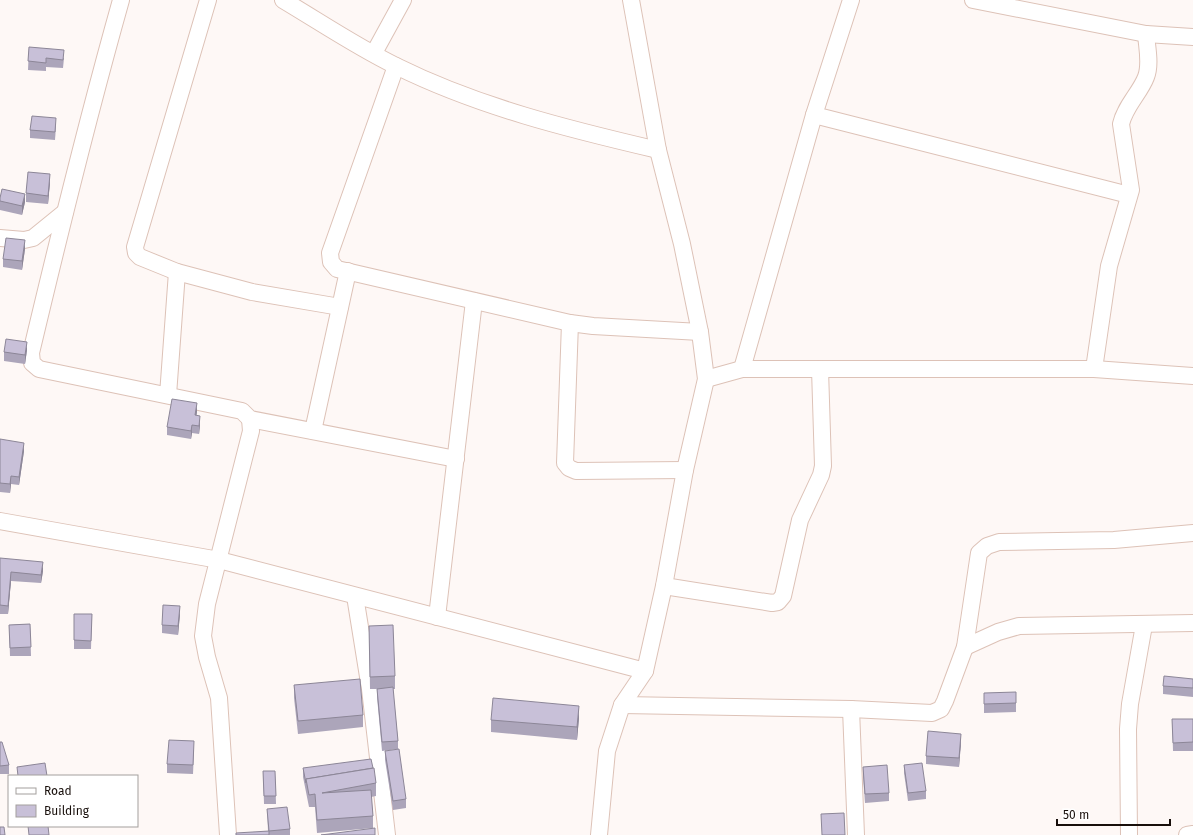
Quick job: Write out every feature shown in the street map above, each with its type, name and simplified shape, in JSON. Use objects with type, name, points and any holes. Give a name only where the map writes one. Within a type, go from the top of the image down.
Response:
[{"type":"street","points":[[121,0],[65,212],[32,353],[32,363],[39,369],[242,411],[250,419],[456,459]]},
{"type":"street","points":[[208,0],[134,247],[140,257],[177,272],[252,292],[340,307]]},
{"type":"street","points":[[283,0],[396,66],[492,106],[573,131],[658,150]]},
{"type":"street","points":[[374,54],[403,0]]},
{"type":"street","points":[[599,835],[607,751],[622,705],[644,671],[664,586],[685,470],[704,397],[706,379],[700,332],[682,244],[658,150],[631,0]]},
{"type":"street","points":[[742,369],[814,115],[851,0]]},
{"type":"street","points":[[973,0],[1146,34],[1193,37]]},
{"type":"street","points":[[1094,369],[1109,266],[1131,190],[1121,124],[1123,116],[1146,77],[1149,63],[1146,34]]},
{"type":"street","points":[[396,66],[330,253],[331,262],[337,269],[474,301],[592,326],[700,332]]},
{"type":"street","points":[[814,115],[1125,194],[1129,193]]},
{"type":"street","points":[[0,238],[24,240],[33,238],[65,212]]},
{"type":"street","points":[[313,431],[348,271]]},
{"type":"street","points":[[168,395],[177,272]]},
{"type":"street","points":[[437,617],[474,301]]},
{"type":"street","points":[[570,322],[565,463],[569,468],[576,470],[685,470]]},
{"type":"street","points":[[706,379],[742,369],[1094,369],[1193,376]]},
{"type":"street","points":[[664,586],[772,602],[778,602],[784,596],[800,520],[821,475],[823,466],[820,369]]},
{"type":"street","points":[[228,835],[221,713],[219,698],[203,636],[207,604],[251,431],[250,419]]},
{"type":"street","points":[[0,520],[219,560],[644,671]]},
{"type":"street","points":[[622,705],[851,709],[932,713],[940,709],[946,701],[965,647],[979,553],[987,546],[999,542],[1114,540],[1193,533]]},
{"type":"street","points":[[355,596],[370,689],[387,835]]},
{"type":"street","points":[[965,647],[998,632],[1019,626],[1193,623]]},
{"type":"street","points":[[1129,835],[1128,729],[1130,704],[1144,624]]},
{"type":"street","points":[[851,709],[856,835]]},
{"type":"street","points":[[1187,835],[1193,834]]},
{"type":"building","points":[[29,47],[64,50],[63,60],[46,58],[46,63],[28,61]]},
{"type":"building","points":[[32,116],[56,118],[55,132],[30,130]]},
{"type":"building","points":[[28,172],[50,174],[48,196],[26,193]]},
{"type":"building","points":[[2,189],[25,194],[22,206],[0,201]]},
{"type":"building","points":[[6,238],[25,240],[22,261],[3,259]]},
{"type":"building","points":[[6,339],[27,342],[25,355],[4,352]]},
{"type":"building","points":[[172,399],[197,403],[195,415],[200,416],[199,426],[192,425],[191,431],[167,427]]},
{"type":"building","points":[[0,439],[24,443],[19,477],[11,476],[10,484],[0,483]]},
{"type":"building","points":[[0,558],[43,562],[41,575],[11,572],[8,606],[0,605]]},
{"type":"building","points":[[163,605],[180,606],[178,626],[162,625]]},
{"type":"building","points":[[74,614],[92,614],[91,641],[74,640]]},
{"type":"building","points":[[30,624],[31,647],[10,648],[9,625]]},
{"type":"building","points":[[393,625],[395,676],[370,677],[369,626]]},
{"type":"building","points":[[1164,676],[1193,679],[1193,688],[1163,686]]},
{"type":"building","points":[[360,679],[363,715],[298,721],[294,685]]},
{"type":"building","points":[[393,687],[398,741],[382,742],[377,689]]},
{"type":"building","points":[[1016,692],[1016,703],[984,704],[984,693]]},
{"type":"building","points":[[493,698],[579,706],[577,727],[491,720]]},
{"type":"building","points":[[1172,719],[1193,719],[1193,742],[1173,743]]},
{"type":"building","points":[[928,731],[961,734],[959,758],[926,756]]},
{"type":"building","points":[[169,740],[194,741],[193,765],[167,764]]},
{"type":"building","points":[[0,742],[2,742],[9,765],[0,766]]},
{"type":"building","points":[[399,749],[406,799],[393,801],[385,751]]},
{"type":"building","points":[[371,759],[373,768],[306,779],[306,783],[303,768]]},
{"type":"building","points":[[45,763],[47,775],[18,775],[17,767]]},
{"type":"building","points":[[922,763],[926,791],[908,793],[904,765]]},
{"type":"building","points":[[887,765],[889,793],[865,794],[863,767]]},
{"type":"building","points":[[374,768],[376,783],[322,793],[371,790],[373,816],[317,820],[315,794],[309,795],[306,779]]},
{"type":"building","points":[[263,771],[275,771],[276,796],[264,796]]},
{"type":"building","points":[[287,807],[290,829],[269,831],[267,809]]},
{"type":"building","points":[[844,813],[845,835],[822,835],[821,814]]},
{"type":"building","points":[[0,827],[4,827],[5,835],[0,835]]},
{"type":"building","points":[[28,827],[48,827],[49,835],[29,835]]},
{"type":"building","points":[[375,828],[375,835],[321,835]]},
{"type":"building","points":[[269,831],[269,835],[236,835],[236,833]]}]
